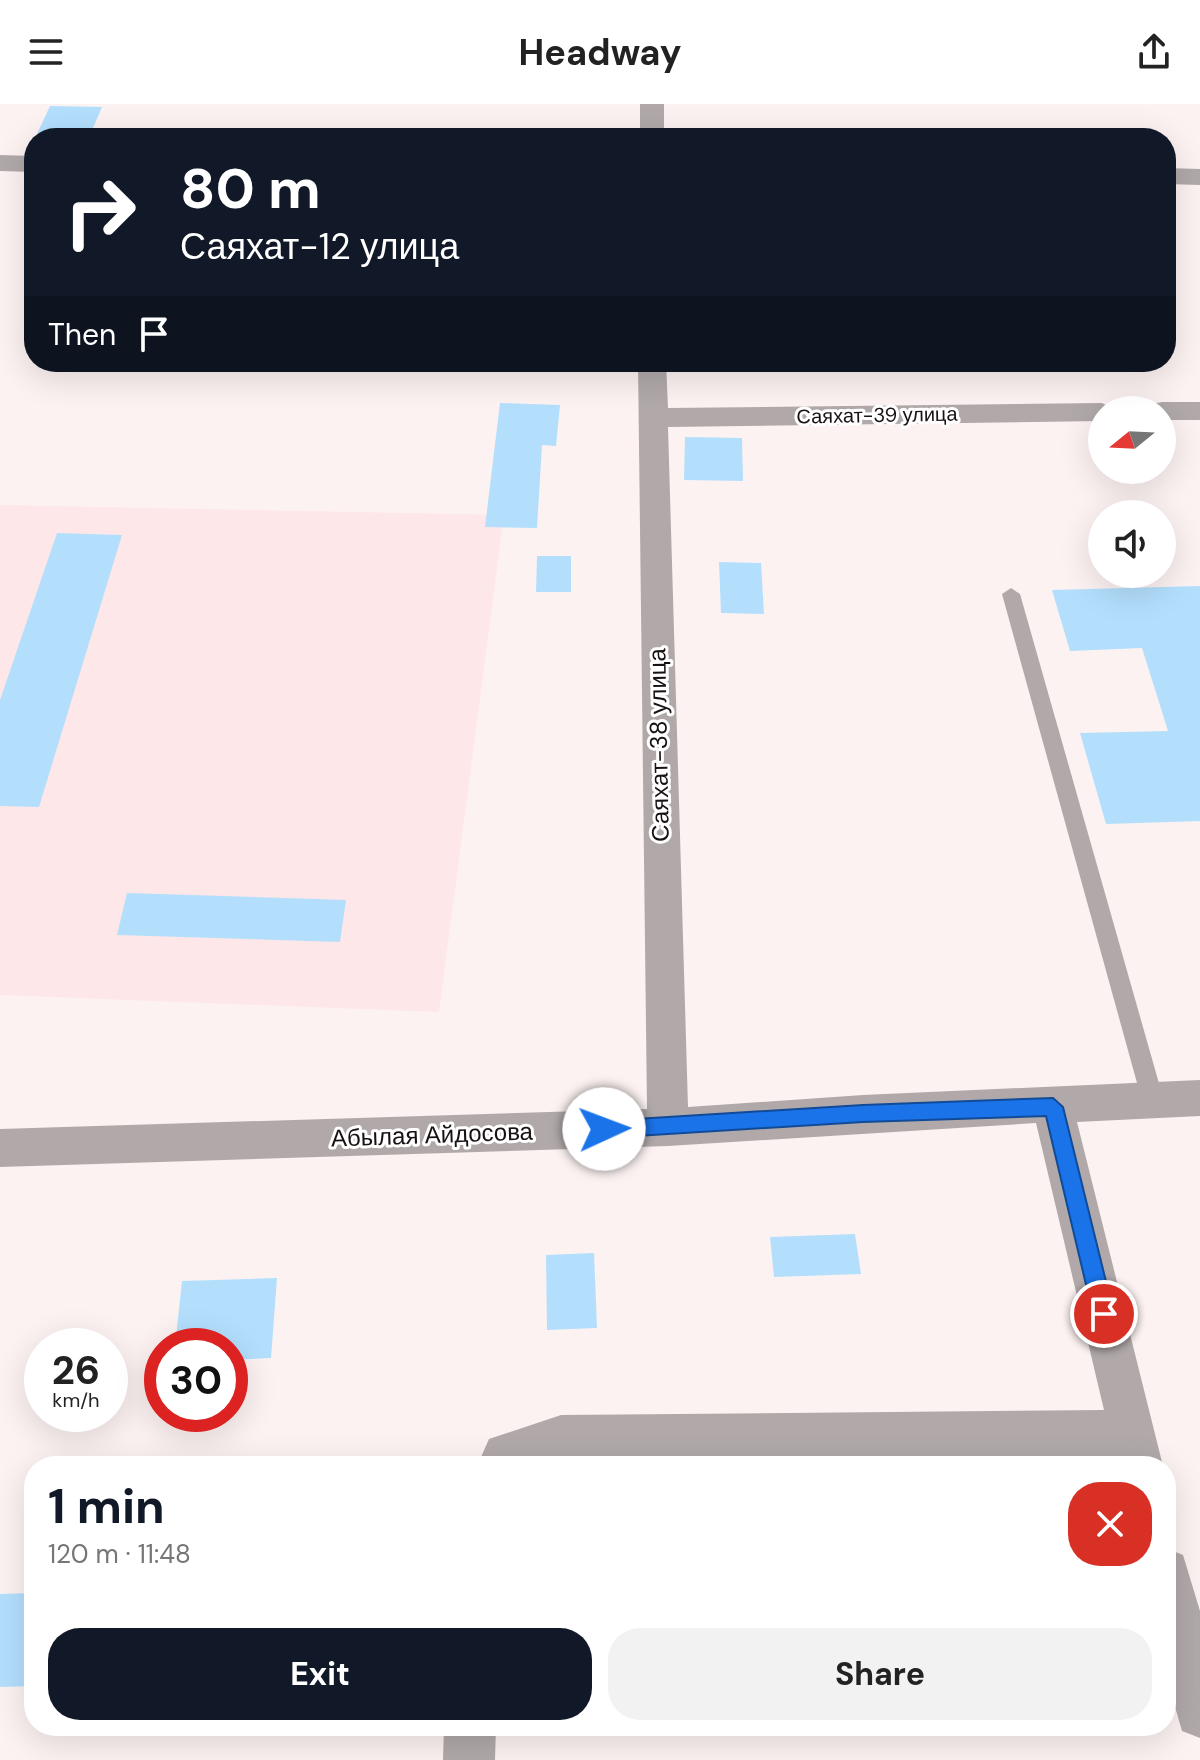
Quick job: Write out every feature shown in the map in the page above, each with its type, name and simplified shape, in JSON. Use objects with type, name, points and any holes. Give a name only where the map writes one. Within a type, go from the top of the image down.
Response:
[{"type":"street","points":[[652,104],[652,128]]},
{"type":"street","points":[[0,163],[24,164]]},
{"type":"street","points":[[1176,176],[1200,177]]},
{"type":"street","name":"Саяхат-38 улица","points":[[652,372],[668,1127]]},
{"type":"street","points":[[1176,411],[1200,411]]},
{"type":"street","name":"Саяхат-39 улица","points":[[652,418],[1088,412]]},
{"type":"street","name":"Абылая Айдосова","points":[[0,1148],[668,1127],[863,1113],[1053,1107],[1200,1098]]},
{"type":"street","points":[[505,1456],[561,1438],[1136,1449],[1053,1107]]},
{"type":"street","points":[[1176,1613],[1200,1713]]},
{"type":"street","points":[[469,1760],[470,1736]]},
{"type":"lane","points":[[1011,594],[1153,1101]]},
{"type":"shaded area","points":[[0,505],[504,515],[439,1012],[0,995]]},
{"type":"building","points":[[50,106],[102,107],[93,128],[40,128]]},
{"type":"building","points":[[500,403],[560,405],[556,446],[542,445],[537,528],[485,527]]},
{"type":"building","points":[[685,437],[742,438],[743,481],[684,480]]},
{"type":"building","points":[[57,533],[122,535],[39,807],[0,806],[0,700]]},
{"type":"building","points":[[537,556],[571,556],[571,592],[536,592]]},
{"type":"building","points":[[719,562],[761,563],[764,614],[721,613]]},
{"type":"building","points":[[1200,586],[1200,821],[1106,824],[1080,733],[1168,731],[1142,648],[1070,651],[1052,590]]},
{"type":"building","points":[[127,893],[346,900],[340,942],[117,935]]},
{"type":"building","points":[[855,1234],[861,1274],[774,1277],[770,1237]]},
{"type":"building","points":[[594,1253],[597,1328],[547,1330],[546,1255]]},
{"type":"building","points":[[277,1278],[271,1358],[248,1359],[248,1328],[177,1328],[182,1281]]},
{"type":"building","points":[[24,1593],[24,1686],[0,1687],[0,1594]]},
{"type":"route","points":[[604,1129],[863,1113],[1053,1107],[1104,1314]]}]
